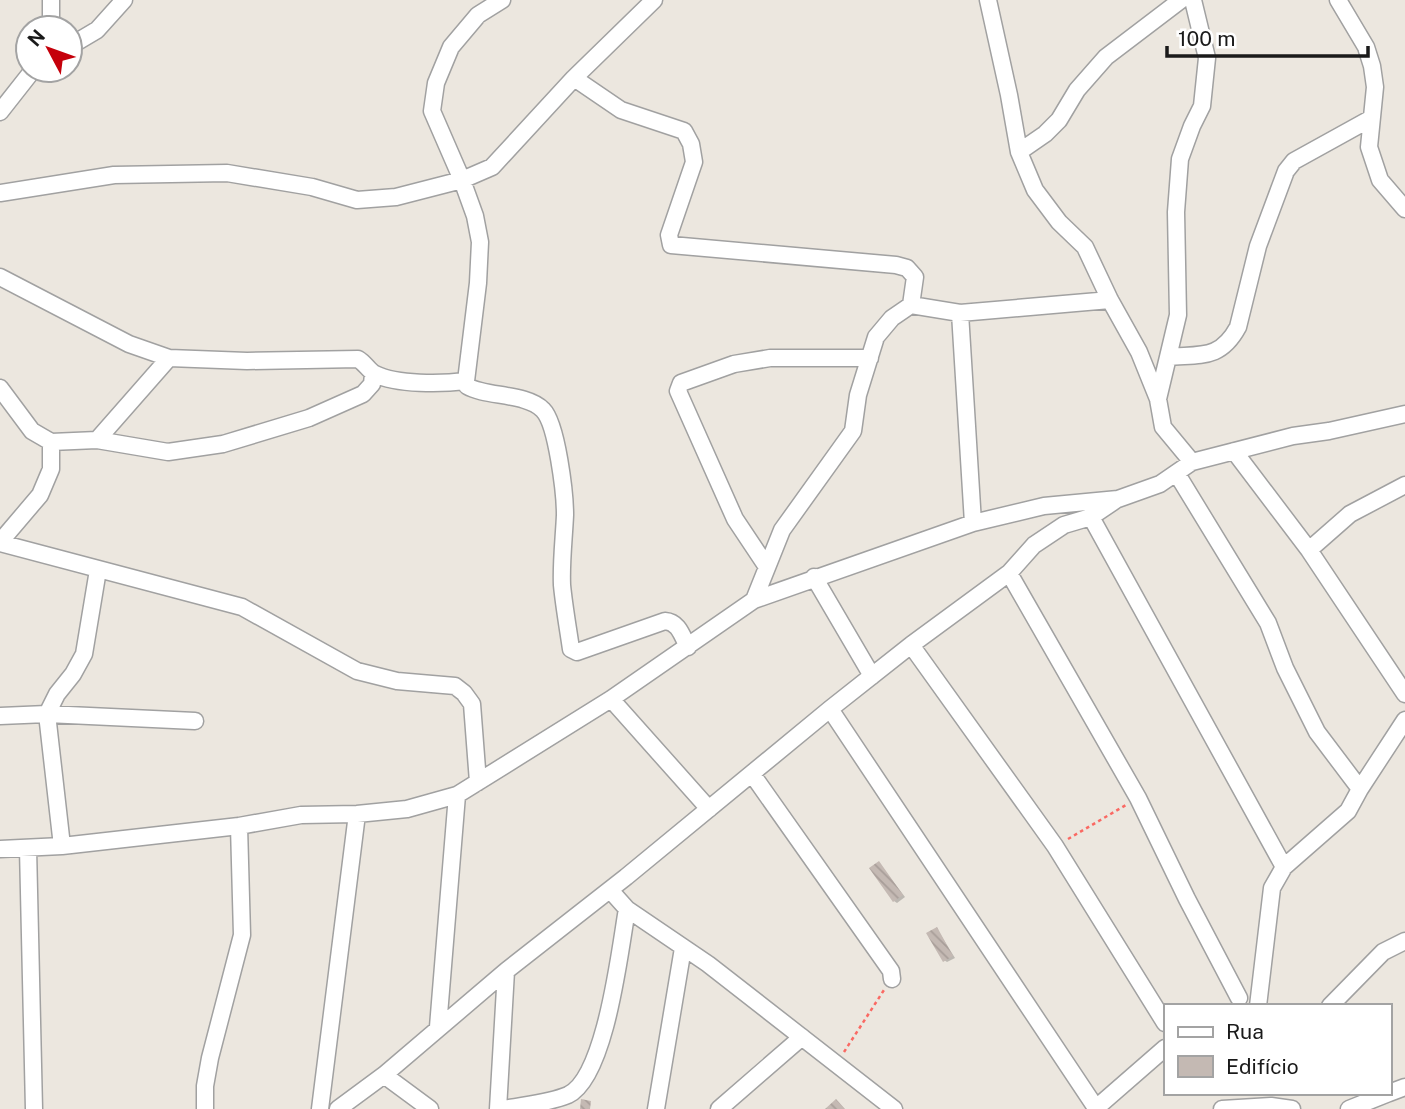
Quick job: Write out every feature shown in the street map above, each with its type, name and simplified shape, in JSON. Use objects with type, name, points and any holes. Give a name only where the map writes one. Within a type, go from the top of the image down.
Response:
[{"type":"street","points":[[84,38],[97,30],[124,0]]},
{"type":"street","points":[[502,0],[478,15],[451,47],[436,83],[432,111],[462,180],[481,242],[467,386],[512,396],[543,409],[551,424],[565,511],[562,583],[570,649],[577,652],[665,621],[678,627],[688,647]]},
{"type":"street","points":[[0,193],[114,175],[227,173],[312,187],[356,200],[396,197],[462,180],[492,167],[574,78],[654,0]]},
{"type":"street","points":[[988,0],[1019,152],[1035,190],[1059,222],[1085,247],[1139,352],[1158,399],[1163,427],[1192,462]]},
{"type":"street","points":[[1019,152],[1045,134],[1059,120],[1077,90],[1106,58],[1181,0]]},
{"type":"street","points":[[1158,399],[1178,315],[1176,212],[1181,159],[1202,106],[1207,58],[1193,0]]},
{"type":"street","points":[[1338,0],[1366,47],[1372,66],[1375,87],[1369,147],[1380,180],[1405,209]]},
{"type":"street","points":[[574,78],[621,110],[684,131],[691,144],[694,162],[669,235],[671,245],[896,265],[907,268],[915,277],[911,305]]},
{"type":"street","points":[[0,112],[22,84]]},
{"type":"street","points":[[1168,357],[1216,353],[1232,338],[1238,327],[1258,246],[1286,171],[1294,161],[1370,119]]},
{"type":"street","points":[[0,277],[129,344],[169,358],[247,361],[358,359],[373,374],[395,380],[446,383],[466,381]]},
{"type":"street","points":[[754,600],[782,530],[853,431],[858,395],[876,337],[892,318],[911,305],[960,313],[1110,300]]},
{"type":"street","points":[[960,313],[973,523]]},
{"type":"street","points":[[97,440],[169,358]]},
{"type":"street","points":[[767,567],[735,519],[678,387],[681,383],[734,365],[770,358],[870,358]]},
{"type":"street","points":[[0,390],[32,431],[51,442],[97,440],[168,452],[223,444],[309,418],[363,394],[372,384],[373,374]]},
{"type":"street","points":[[341,1108],[830,709],[1009,573],[1034,545],[1044,538],[1064,525],[1091,517],[1118,499],[1160,484],[1192,462],[1293,436],[1405,414]]},
{"type":"street","points":[[51,442],[51,469],[40,495],[0,543],[242,607],[357,671],[397,681],[455,686],[464,692],[472,704],[478,782]]},
{"type":"street","points":[[1234,451],[1309,550],[1405,694]]},
{"type":"street","points":[[1177,474],[1268,623],[1285,668],[1317,732],[1360,789]]},
{"type":"street","points":[[1309,550],[1350,514],[1405,485]]},
{"type":"street","points":[[0,849],[62,846],[239,826],[301,815],[357,814],[407,809],[457,795],[611,699],[754,600],[973,523],[1044,506],[1118,499]]},
{"type":"street","points":[[1091,517],[1284,867]]},
{"type":"street","points":[[62,846],[47,714],[84,654],[98,570]]},
{"type":"street","points":[[1009,573],[1138,798],[1233,1002],[1261,989]]},
{"type":"street","points":[[814,577],[872,676]]},
{"type":"street","points":[[911,645],[1055,846],[1164,1021]]},
{"type":"street","points":[[611,699],[709,809]]},
{"type":"street","points":[[830,709],[1095,1109],[1164,1049]]},
{"type":"street","points":[[0,716],[47,714],[195,722]]},
{"type":"street","points":[[1258,1004],[1272,888],[1284,867],[1348,811],[1405,720]]},
{"type":"street","points":[[752,774],[891,971],[892,979]]},
{"type":"street","points":[[438,1027],[457,795]]},
{"type":"street","points":[[320,1109],[357,814]]},
{"type":"street","points":[[205,1109],[205,1086],[210,1058],[242,935],[239,826]]},
{"type":"street","points":[[28,848],[34,1109]]},
{"type":"street","points":[[610,890],[627,909],[708,964],[894,1109]]},
{"type":"street","points":[[504,1109],[568,1094],[588,1075],[604,1033],[627,909]]},
{"type":"street","points":[[1332,1004],[1383,952],[1405,941]]},
{"type":"street","points":[[656,1109],[683,947]]},
{"type":"street","points":[[498,1109],[506,971]]},
{"type":"street","points":[[719,1109],[802,1037]]},
{"type":"street","points":[[384,1075],[430,1109]]},
{"type":"street","points":[[1349,1109],[1384,1095]]},
{"type":"street","points":[[1222,1109],[1261,1100],[1292,1109]]},
{"type":"path","points":[[1055,846],[1138,798]]},
{"type":"path","points":[[837,1064],[892,979]]},
{"type":"building","points":[[879,861],[903,895],[893,902],[869,868]]},
{"type":"building","points":[[937,927],[953,956],[943,962],[926,933]]},
{"type":"building","points":[[581,1099],[591,1101],[590,1109],[580,1109]]},
{"type":"building","points":[[836,1099],[845,1109],[825,1109]]}]
